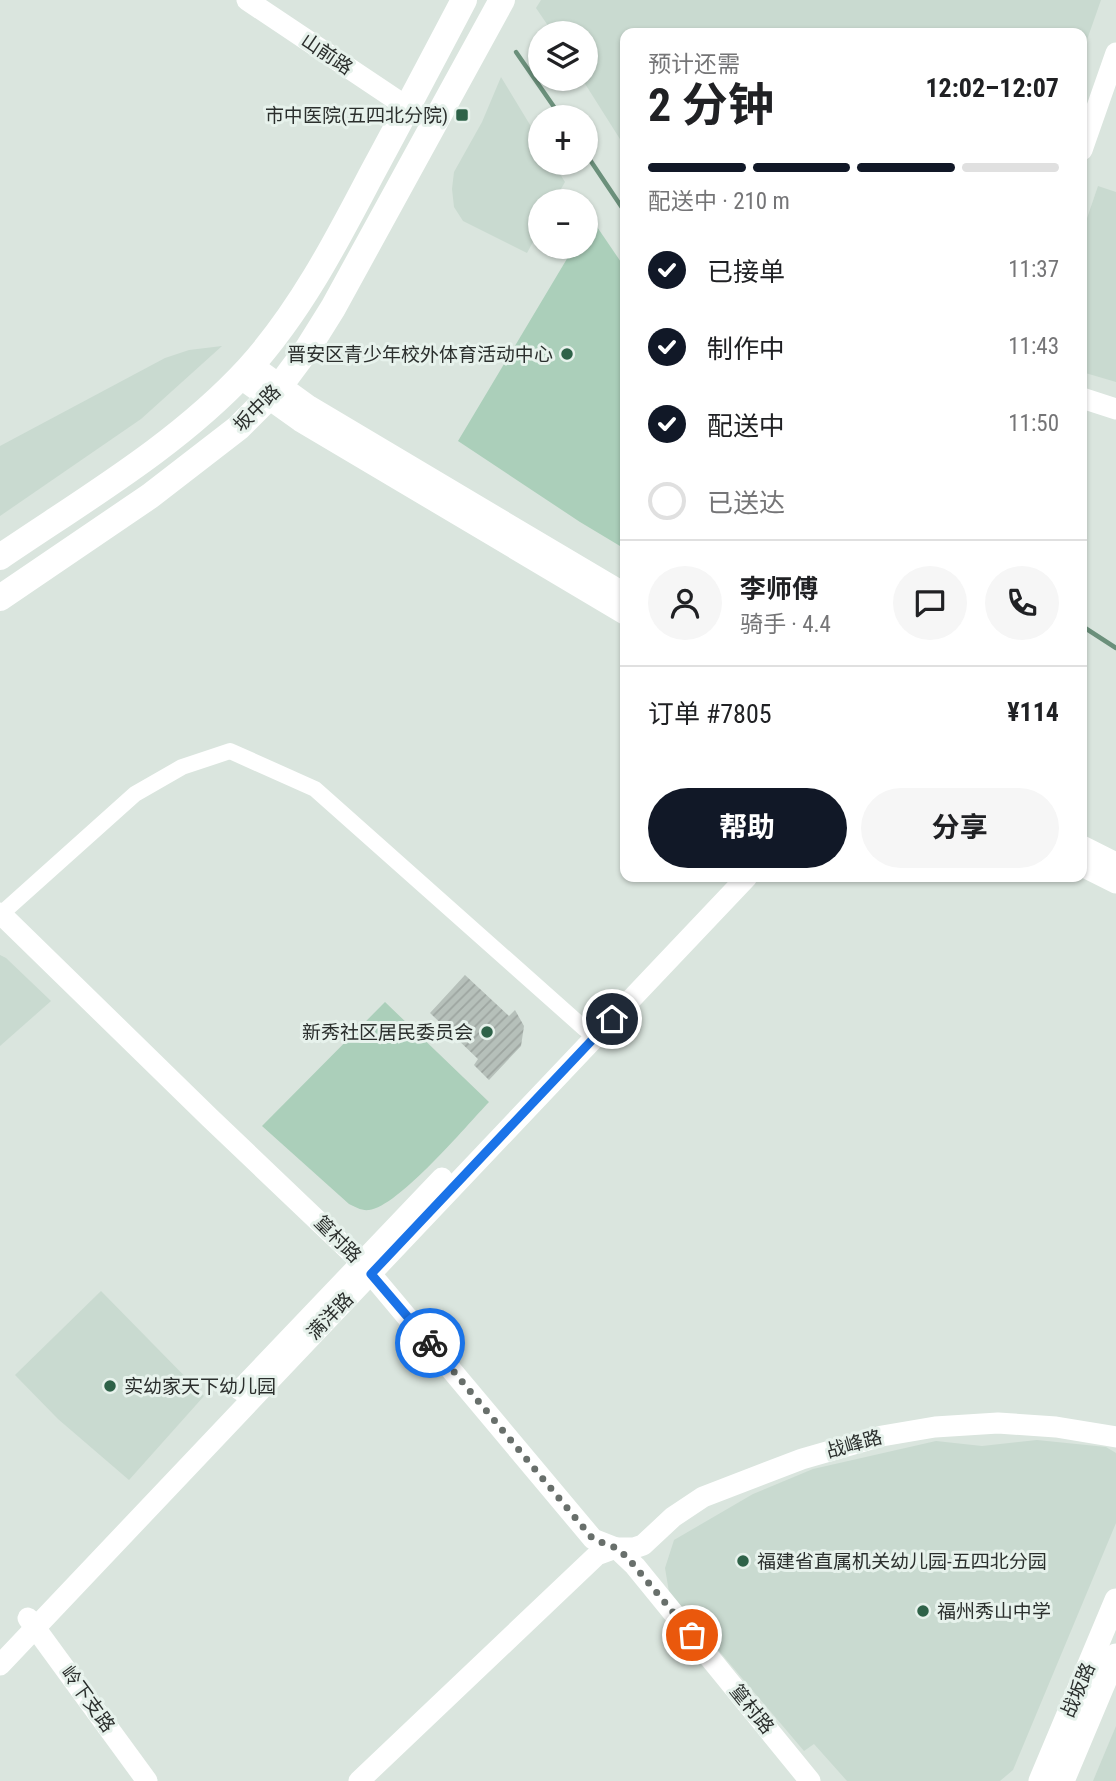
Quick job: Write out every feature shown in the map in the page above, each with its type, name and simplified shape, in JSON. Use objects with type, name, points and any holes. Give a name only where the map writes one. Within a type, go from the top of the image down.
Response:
[{"type":"main road","name":"坂中路","points":[[0,557],[156,450],[212,405],[246,371],[315,277],[464,0]]},
{"type":"main road","name":"坂中路","points":[[0,598],[193,466],[274,393],[308,348],[333,308],[502,0]]},
{"type":"main road","points":[[246,371],[311,427],[620,610]]},
{"type":"main road","points":[[274,393],[309,407],[620,592]]},
{"type":"main road","points":[[1087,850],[1116,864]]},
{"type":"main road","points":[[1087,867],[1116,882]]},
{"type":"main road","name":"战坂路","points":[[1040,1781],[1116,1600]]},
{"type":"main road","name":"战坂路","points":[[1063,1781],[1116,1654]]},
{"type":"street","name":"山前路","points":[[247,0],[407,107]]},
{"type":"street","points":[[1087,136],[1116,53]]},
{"type":"street","points":[[1087,400],[1116,410]]},
{"type":"street","points":[[0,914],[135,794],[182,767],[230,751],[316,789],[585,1029]]},
{"type":"street","name":"满洋路","points":[[0,1665],[32,1623],[723,882]]},
{"type":"street","name":"满洋路","points":[[366,1267],[742,882]]},
{"type":"street","name":"篁村路","points":[[0,914],[366,1267],[593,1539],[616,1548],[659,1593],[810,1781]]},
{"type":"street","name":"战峰路","points":[[359,1781],[597,1555],[616,1548],[643,1545],[673,1517],[703,1497],[802,1459],[882,1436],[934,1427],[998,1423],[1056,1427],[1116,1437]]},
{"type":"street","name":"满洋路","points":[[0,1648],[32,1623]]},
{"type":"street","name":"岭下支路","points":[[32,1623],[147,1781]]},
{"type":"shaded area","points":[[541,0],[1101,0],[1087,40],[1087,28],[620,28],[620,139],[590,91],[598,91],[598,21],[545,21],[536,8]]},
{"type":"shaded area","points":[[501,77],[528,122],[528,175],[561,175],[565,182],[561,189],[528,189],[527,253],[463,221],[454,207],[454,172],[482,122]]},
{"type":"shaded area","points":[[1098,186],[1116,192],[1116,382],[1087,373],[1087,218]]},
{"type":"shaded area","points":[[222,346],[141,419],[0,516],[0,446],[165,358],[189,350]]},
{"type":"shaded area","points":[[0,955],[51,1001],[0,1046]]},
{"type":"shaded area","name":"实幼家天下幼儿园","points":[[101,1291],[204,1396],[129,1480],[58,1419],[15,1375]]},
{"type":"shaded area","name":"福州秀山中学","points":[[1037,1440],[1106,1447],[1116,1453],[1116,1523],[1013,1770],[1000,1781],[847,1781],[814,1744],[804,1751],[669,1592],[665,1568],[674,1540],[753,1494],[813,1469],[936,1441],[982,1446]]},
{"type":"shaded area","points":[[1116,1726],[1116,1781],[1093,1781]]},
{"type":"green space","name":"晋安区青少年校外体育活动中心","points":[[598,228],[620,261],[620,546],[458,441],[567,259],[598,259]]},
{"type":"green space","points":[[385,1002],[489,1102],[414,1181],[382,1205],[364,1210],[349,1204],[262,1126]]},
{"type":"building","name":"新秀社区居民委员会","points":[[465,975],[509,1016],[515,1010],[524,1026],[521,1046],[489,1080],[474,1065],[478,1059],[430,1013]]},
{"type":"waterway","points":[[516,52],[553,105]]},
{"type":"waterway","points":[[598,172],[620,205]]},
{"type":"waterway","points":[[1087,629],[1116,648]]},
{"type":"way so far","points":[[430,1343],[593,1539],[616,1548],[627,1557],[692,1635]]},
{"type":"place","name":"市中医院(五四北分院)","points":[[462,115]]},
{"type":"place","name":"晋安区青少年校外体育活动中心","points":[[567,354]]},
{"type":"place","name":"新秀社区居民委员会","points":[[487,1032]]},
{"type":"place","name":"实幼家天下幼儿园","points":[[110,1386]]},
{"type":"place","name":"福建省直属机关幼儿园-五四北分园","points":[[743,1561]]},
{"type":"place","name":"福州秀山中学","points":[[923,1611]]},
{"type":"route","points":[[430,1343],[371,1274],[612,1019]]}]
